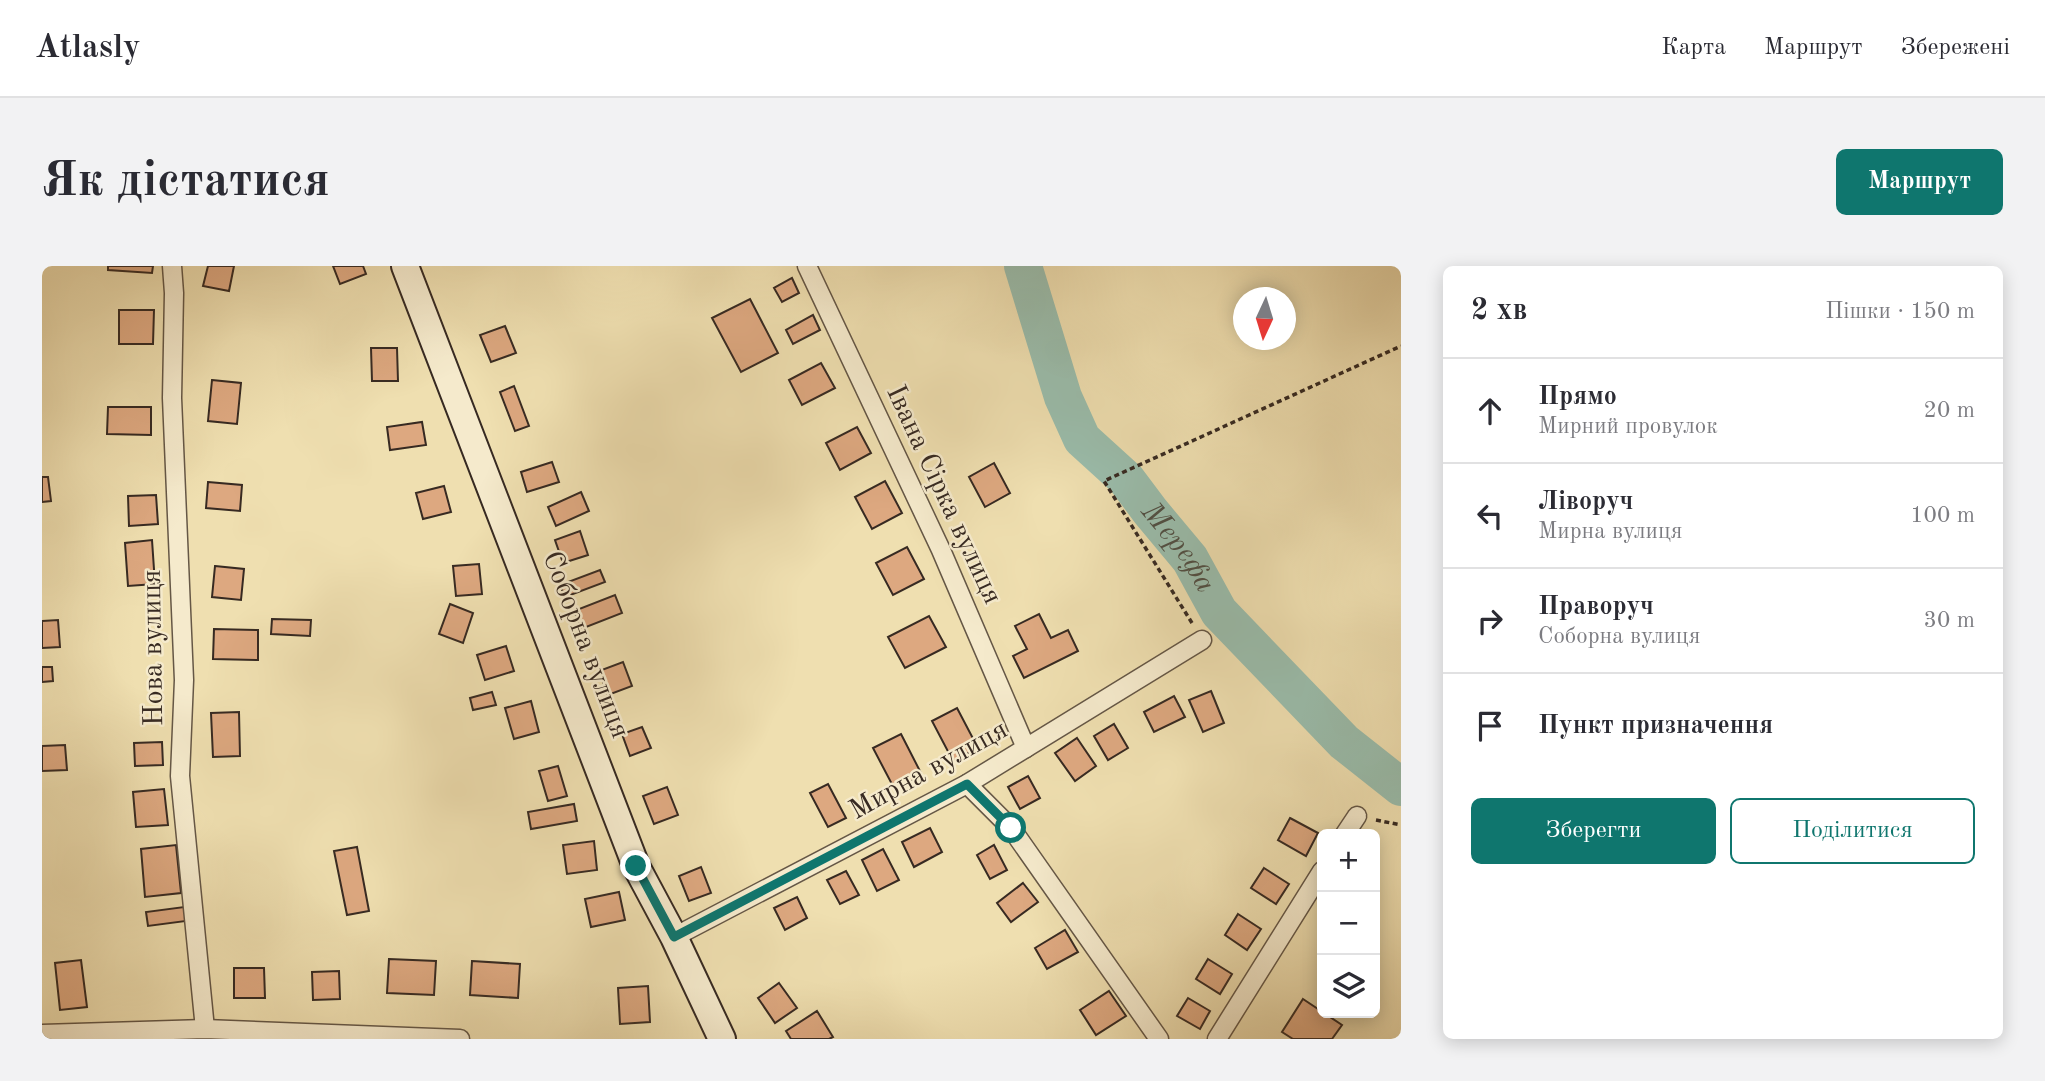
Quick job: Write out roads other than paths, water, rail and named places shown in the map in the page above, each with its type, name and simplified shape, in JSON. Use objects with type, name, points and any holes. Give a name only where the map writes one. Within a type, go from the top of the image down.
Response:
[{"type":"street","name":"Нова вулиця","points":[[172,266],[172,398],[184,680],[180,776],[205,1029]]},
{"type":"street","name":"Соборна вулиця","points":[[405,266],[636,866],[674,937],[722,1039]]},
{"type":"street","name":"Івана Сірка вулиця","points":[[807,266],[941,550],[1026,748]]},
{"type":"street","name":"Мирна вулиця","points":[[674,937],[967,784],[1202,640]]},
{"type":"street","points":[[967,784],[1011,828],[1159,1039]]},
{"type":"street","points":[[1349,829],[1357,816]]},
{"type":"street","points":[[1217,1039],[1317,879]]},
{"type":"street","points":[[42,1034],[205,1029],[460,1039]]},
{"type":"waterway","name":"Мерефа","points":[[1023,266],[1063,397],[1082,439],[1126,479],[1190,559],[1219,612],[1344,742],[1401,787]]}]
